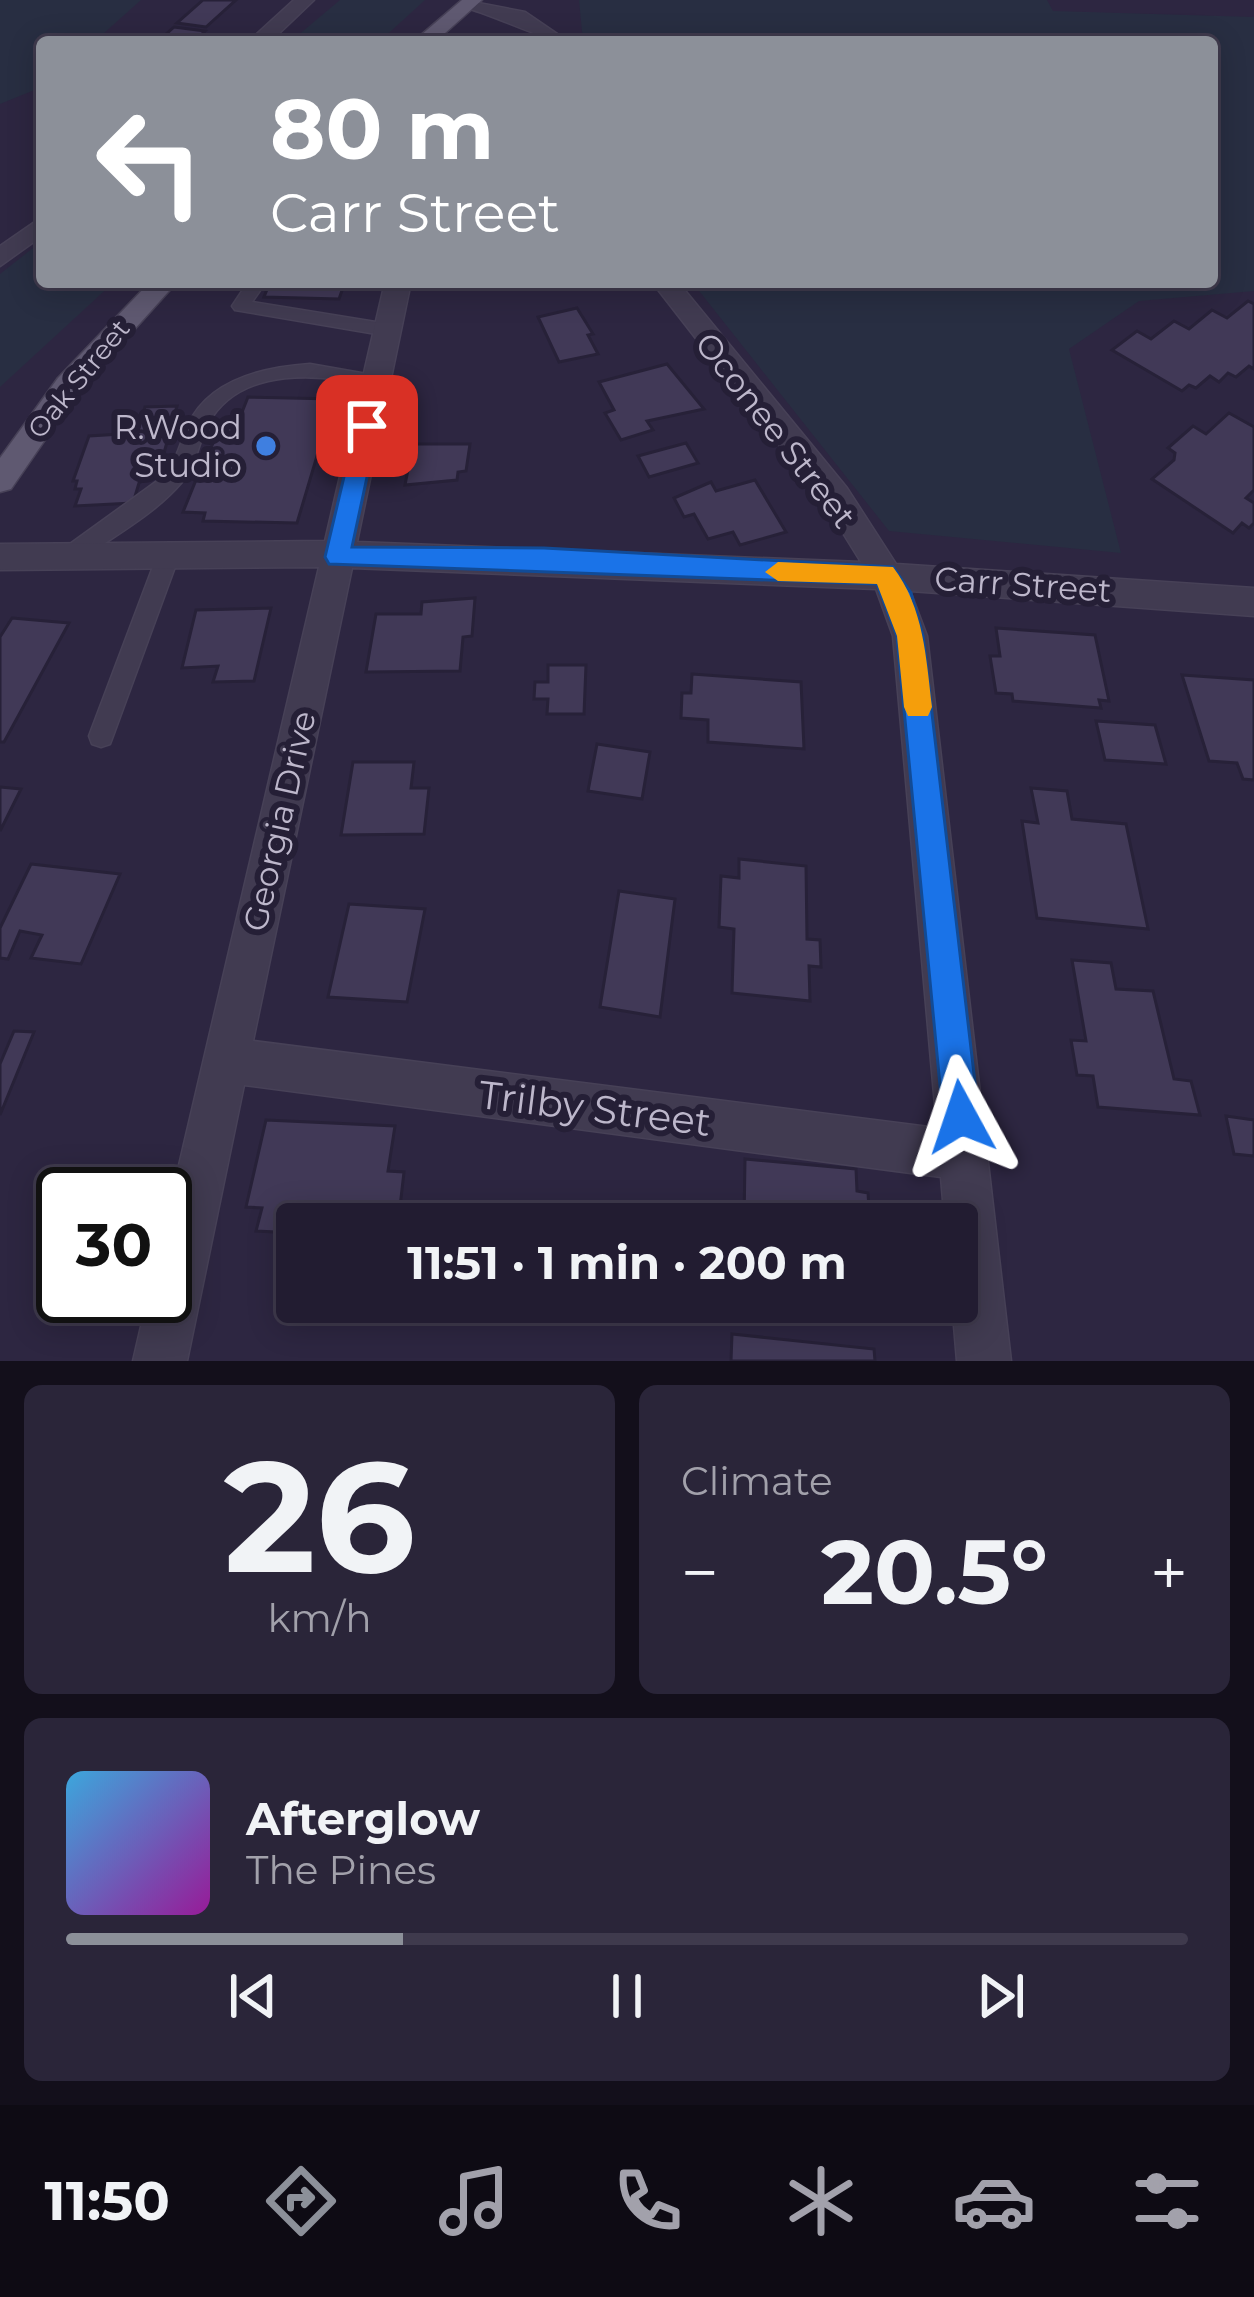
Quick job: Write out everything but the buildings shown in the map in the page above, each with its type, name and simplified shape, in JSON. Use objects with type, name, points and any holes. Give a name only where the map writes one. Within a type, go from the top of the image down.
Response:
[{"type":"main road","points":[[430,36],[472,1]]},
{"type":"main road","name":"Oak Street","points":[[0,482],[68,385],[158,288]]},
{"type":"street","points":[[265,36],[305,0]]},
{"type":"street","points":[[472,1],[518,15],[554,36]]},
{"type":"street","points":[[0,258],[36,229]]},
{"type":"street","name":"Georgia Drive","points":[[160,1361],[397,288]]},
{"type":"street","name":"Oconee Street","points":[[669,288],[700,335],[799,450],[898,593],[910,636],[984,1361]]},
{"type":"street","name":"Carr Street","points":[[0,557],[544,558],[884,574],[1254,602]]},
{"type":"street","name":"Trilby Street","points":[[225,1060],[964,1156]]},
{"type":"lane","points":[[253,288],[241,306],[388,330]]},
{"type":"lane","points":[[71,555],[180,471],[202,414],[226,394],[304,367],[330,367],[376,382]]},
{"type":"lane","points":[[101,736],[169,556]]},
{"type":"shaded area","points":[[0,0],[141,0],[101,36],[36,36],[36,89],[0,104]]},
{"type":"shaded area","points":[[340,0],[425,0],[386,36],[297,36]]},
{"type":"shaded area","points":[[579,0],[1047,0],[1053,11],[1254,17],[1254,291],[1139,301],[1069,349],[1121,553],[889,531],[697,288],[1218,288],[1218,36],[582,36]]},
{"type":"shaded area","points":[[36,246],[36,288],[107,288],[0,387],[0,274]]},
{"type":"slow traffic","points":[[778,572],[884,574],[898,593],[910,636],[918,707]]},
{"type":"place","name":"R.Wood Studio","points":[[266,446]]},
{"type":"route","points":[[367,426],[338,557],[544,558],[761,572],[884,574],[898,593],[910,636],[961,1117]]}]
